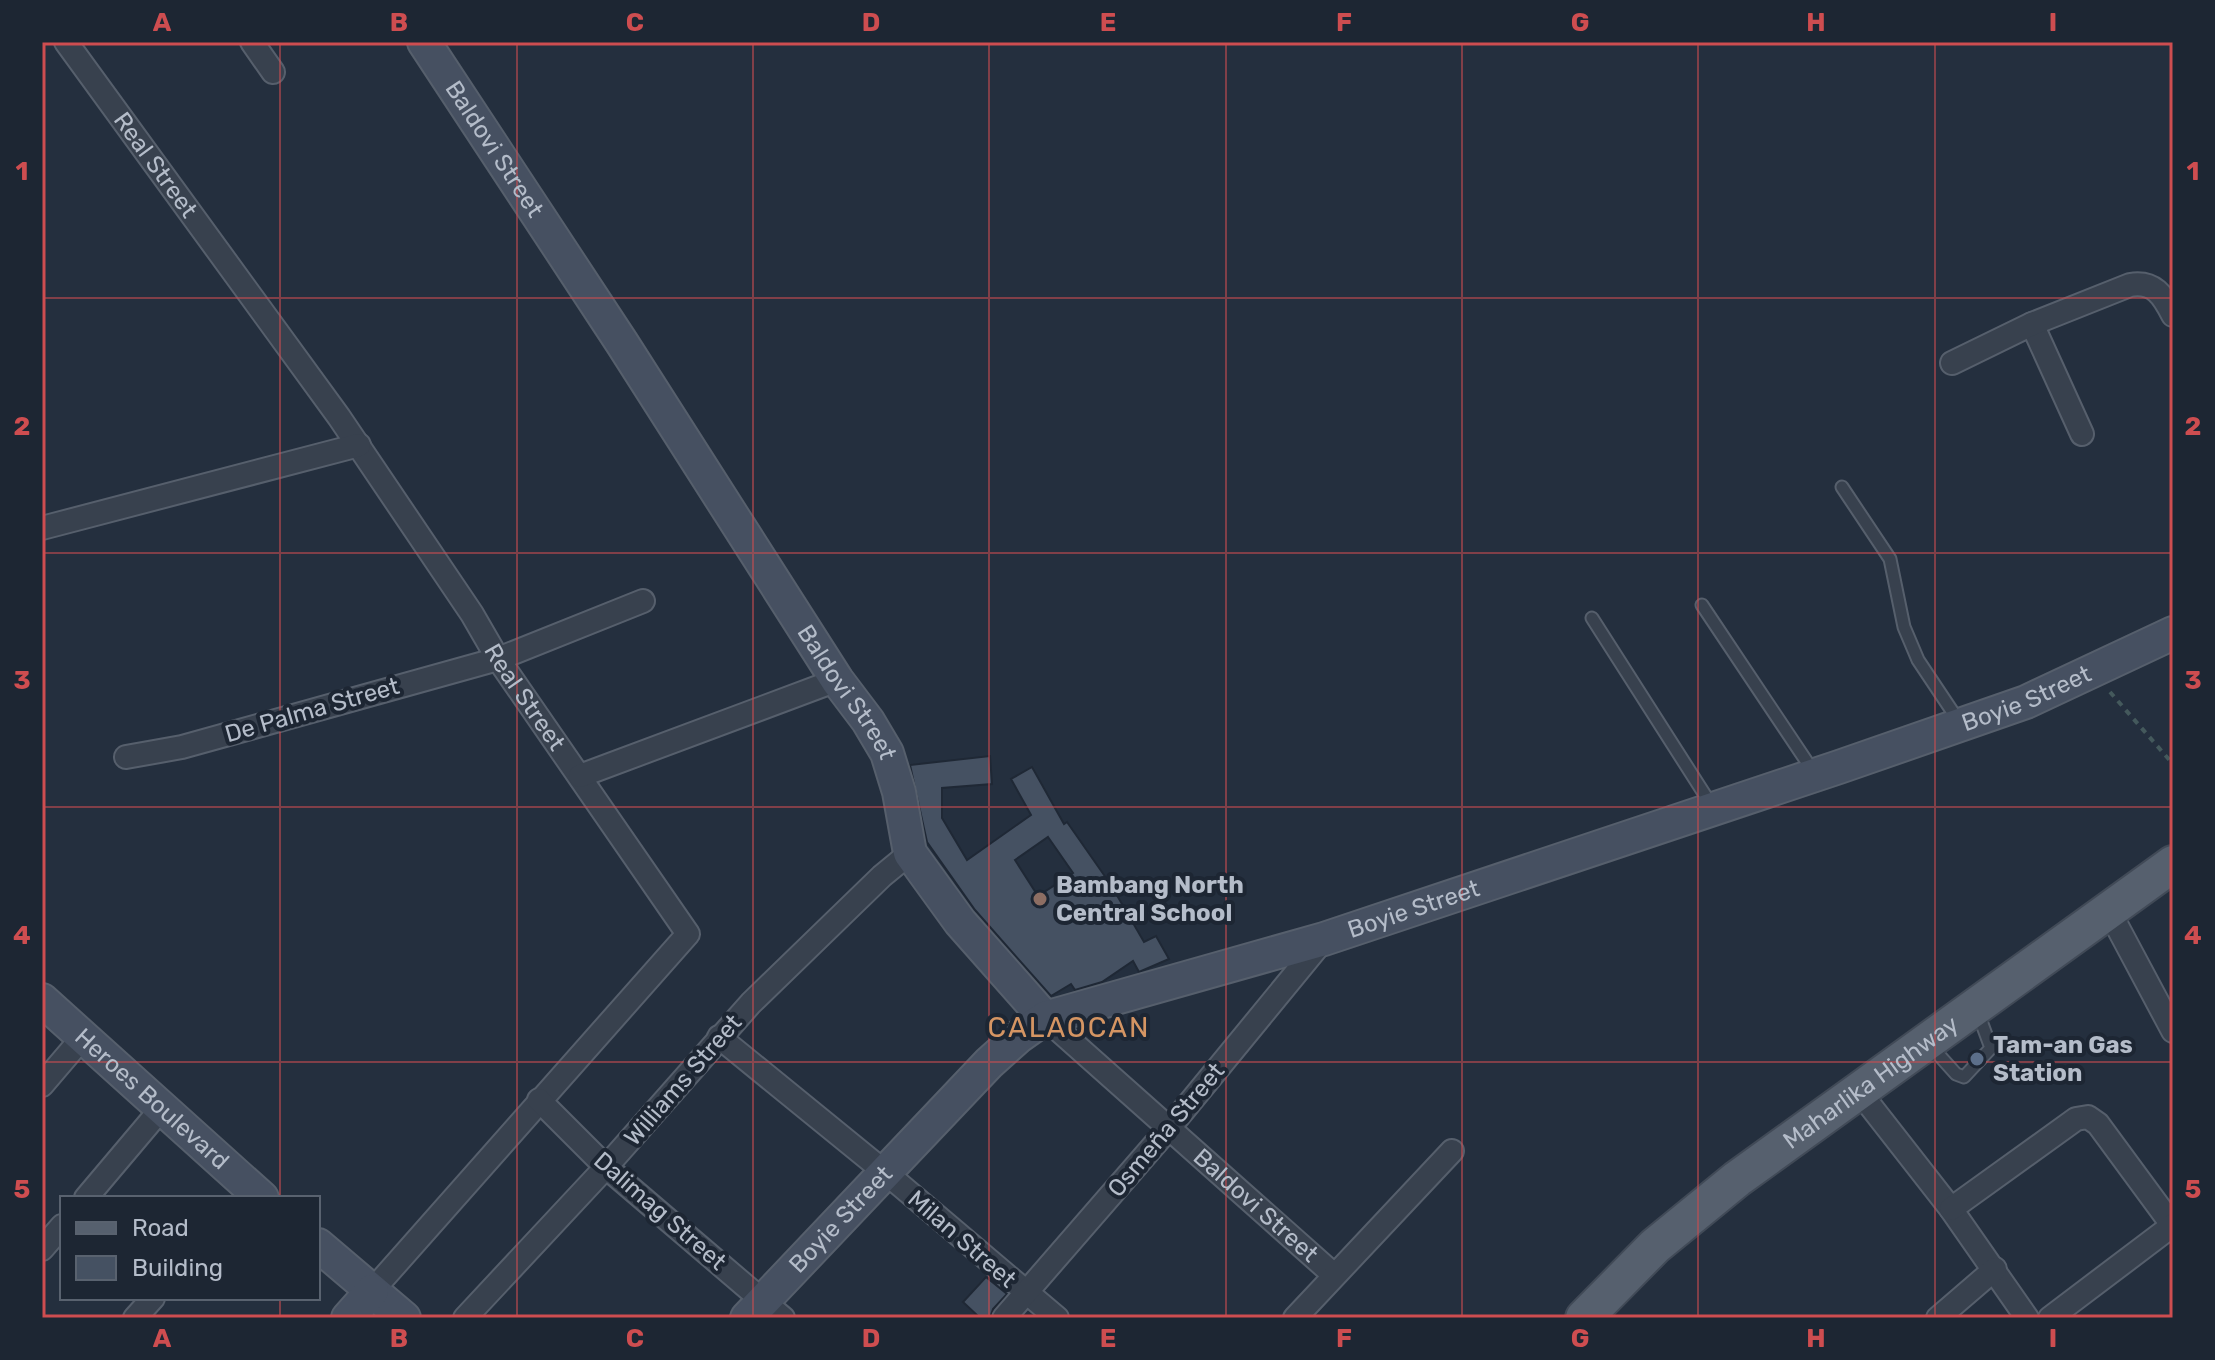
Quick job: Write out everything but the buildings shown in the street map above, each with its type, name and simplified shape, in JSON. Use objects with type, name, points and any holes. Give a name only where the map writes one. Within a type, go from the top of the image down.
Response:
[{"type":"main road","name":"Maharlika Highway","points":[[1584,1318],[1655,1246],[1737,1179],[2173,864]]},
{"type":"street","name":"Real Street","points":[[66,42],[359,445],[472,614],[498,659],[688,934],[348,1318]]},
{"type":"street","points":[[252,42],[273,72]]},
{"type":"street","name":"Baldovi Street","points":[[424,42],[837,680],[868,721],[887,753],[899,792],[910,853],[960,922],[1045,1018],[1334,1275]]},
{"type":"street","points":[[1952,363],[2032,324],[2130,285],[2143,283],[2154,287],[2173,315]]},
{"type":"street","points":[[2032,324],[2082,434]]},
{"type":"street","points":[[42,528],[359,445]]},
{"type":"street","name":"De Palma Street","points":[[126,757],[182,747],[498,659],[643,601]]},
{"type":"street","name":"Boyie Street","points":[[765,1312],[886,1173],[989,1063],[1045,1018],[1324,939],[1815,775],[2026,702],[2173,633]]},
{"type":"street","points":[[580,776],[837,680]]},
{"type":"street","name":"Williams Street","points":[[465,1318],[606,1167],[719,1037],[882,876],[910,853]]},
{"type":"street","points":[[2109,911],[2173,1031]]},
{"type":"street","name":"Osmeña Street","points":[[1004,1318],[1169,1128],[1324,939]]},
{"type":"street","name":"Heroes Boulevard","points":[[42,1000],[162,1108],[252,1195]]},
{"type":"street","points":[[42,1085],[83,1037]]},
{"type":"street","name":"Milan Street","points":[[719,1037],[1057,1318]]},
{"type":"street","points":[[1858,1090],[1951,1209],[2027,1318]]},
{"type":"street","name":"Dalimag Street","points":[[539,1100],[606,1167],[765,1312]]},
{"type":"street","points":[[88,1196],[162,1108]]},
{"type":"street","points":[[1951,1209],[2076,1119],[2088,1117],[2098,1124],[2173,1226],[2050,1318]]},
{"type":"street","points":[[1295,1318],[1452,1151]]},
{"type":"street","points":[[42,1249],[60,1228]]},
{"type":"street","points":[[320,1247],[404,1318]]},
{"type":"street","points":[[1938,1318],[1995,1269]]},
{"type":"street","points":[[135,1318],[151,1300]]},
{"type":"lane","points":[[1842,487],[1890,559],[1904,627],[1918,660],[1961,724]]},
{"type":"lane","points":[[1702,605],[1815,775]]},
{"type":"lane","points":[[1592,618],[1714,809]]},
{"type":"lane","points":[[1926,1040],[1956,1074],[1962,1077],[1967,1075],[1991,1048],[1976,1007]]},
{"type":"path","points":[[2093,672],[2173,764]]},
{"type":"place","name":"Bambang North Central School","points":[[1040,899]]},
{"type":"place","name":"Tam-an Gas Station","points":[[1977,1059]]},
{"type":"district","name":"CALAOCAN","points":[[1069,1027]]}]
